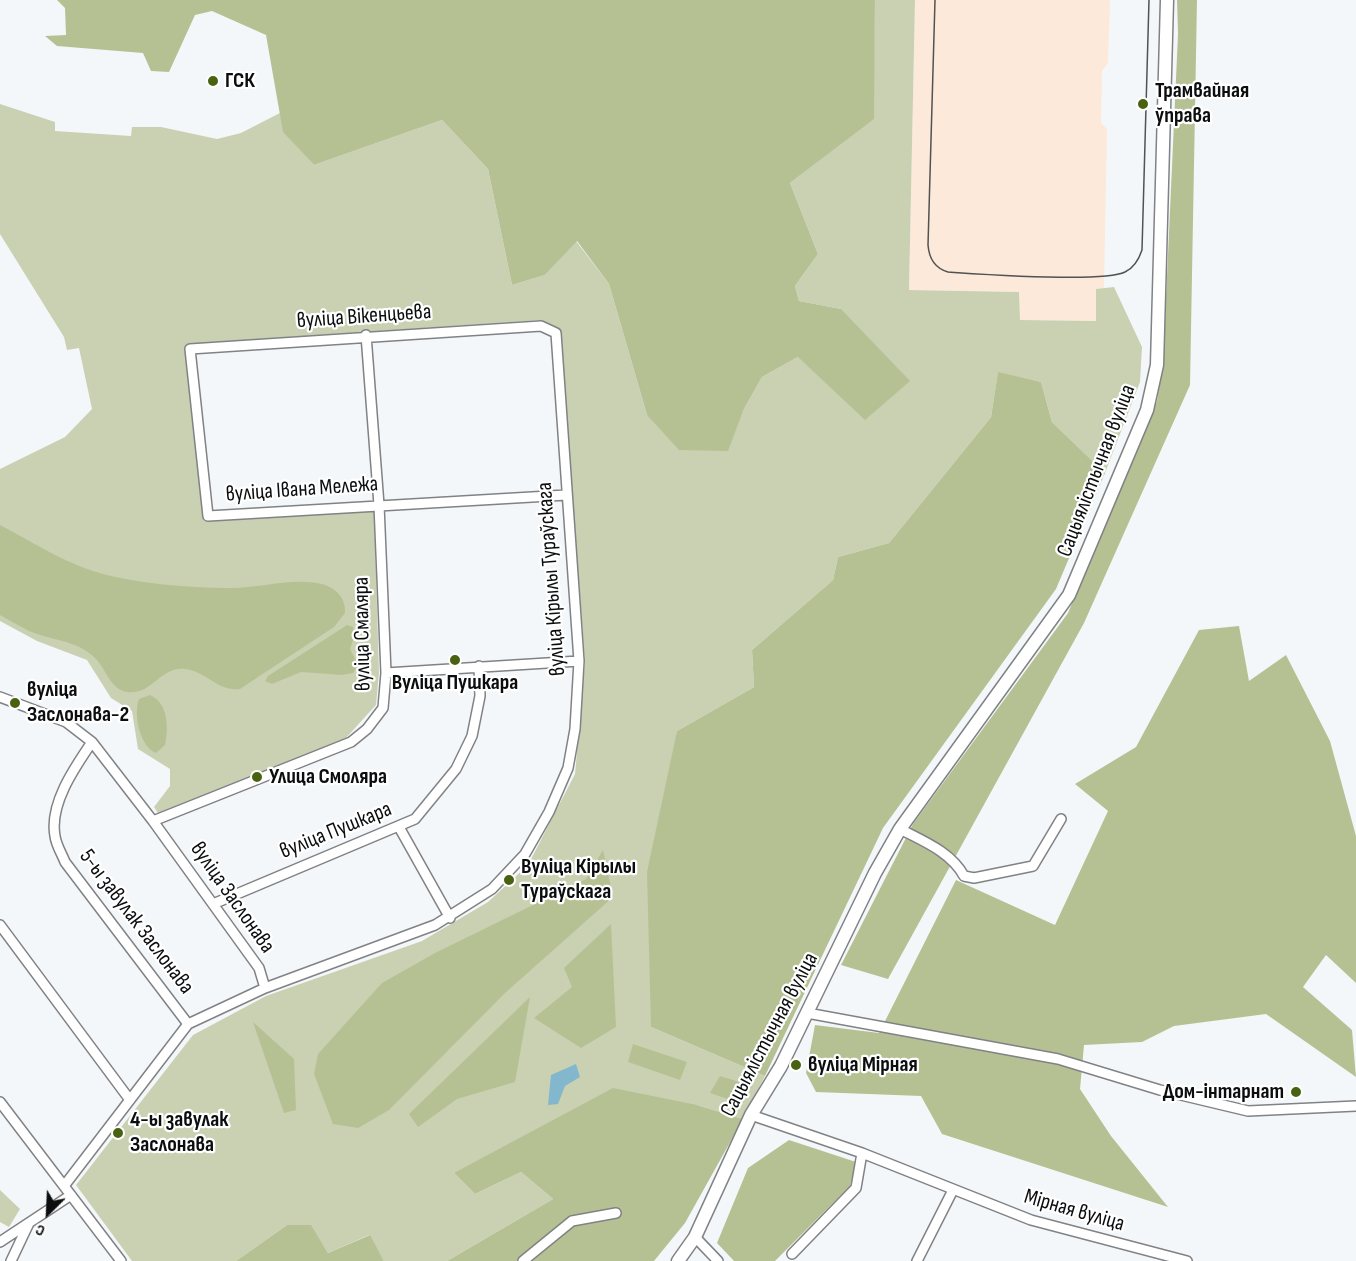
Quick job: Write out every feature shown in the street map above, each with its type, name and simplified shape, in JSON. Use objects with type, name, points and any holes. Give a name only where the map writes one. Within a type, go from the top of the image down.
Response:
[{"type":"main road","name":"Сацыялістычная вуліца","points":[[678,1261],[695,1237],[751,1115],[780,1066],[875,873],[900,829],[1062,608],[1147,410],[1157,365],[1167,0]]},
{"type":"street","name":"вуліца Вікенцьева","points":[[190,349],[366,335],[541,326]]},
{"type":"street","name":"вуліца Кірылы Тураўскага","points":[[265,988],[421,932],[450,918],[492,889],[525,854],[549,812],[568,768],[575,729],[579,661],[556,333],[541,326]]},
{"type":"street","name":"вуліца Смаляра","points":[[153,821],[351,742],[367,729],[383,708],[386,673],[379,505],[366,335]]},
{"type":"street","name":"вуліца Івана Мележа","points":[[190,349],[208,516],[566,495]]},
{"type":"street","points":[[386,673],[579,661]]},
{"type":"street","name":"вуліца Пушкара","points":[[213,904],[415,819],[456,769],[472,736],[480,696],[479,666]]},
{"type":"street","name":"вуліца Заслонава","points":[[0,697],[66,722],[92,742],[153,821],[259,968],[265,988],[188,1024],[64,1186]]},
{"type":"street","name":"5-ы завулак Заслонава","points":[[92,742],[75,766],[57,810],[55,836],[65,862],[188,1024]]},
{"type":"street","points":[[900,829],[943,853],[959,867],[964,876],[974,878],[1034,866],[1061,819]]},
{"type":"street","points":[[399,827],[450,918]]},
{"type":"street","points":[[0,925],[130,1100]]},
{"type":"street","points":[[807,1013],[1058,1059],[1160,1090],[1248,1111],[1356,1106]]},
{"type":"street","points":[[0,1102],[121,1261]]},
{"type":"street","name":"Мірная вуліца","points":[[751,1115],[862,1154],[1031,1220],[1187,1261]]},
{"type":"street","points":[[792,1254],[856,1188],[862,1154]]},
{"type":"street","points":[[917,1261],[953,1190]]},
{"type":"street","points":[[0,1242],[71,1195]]},
{"type":"street","points":[[523,1261],[572,1221],[616,1213]]},
{"type":"street","points":[[11,1261],[29,1223]]},
{"type":"street","points":[[695,1237],[718,1261]]},
{"type":"shaded area","points":[[915,0],[1110,0],[1108,63],[1102,71],[1101,123],[1107,129],[1104,288],[1096,290],[1096,321],[1020,320],[1019,292],[909,290]]},
{"type":"green space","points":[[57,0],[875,0],[874,119],[790,183],[818,254],[795,286],[799,301],[841,309],[910,381],[865,420],[798,357],[762,377],[744,409],[728,451],[679,450],[647,415],[609,284],[577,241],[545,275],[512,285],[488,169],[442,120],[314,165],[283,132],[266,35],[212,11],[195,15],[169,72],[151,71],[143,53],[57,46],[45,36],[66,35],[65,8]]},
{"type":"green space","points":[[875,0],[915,0],[909,290],[1019,292],[1020,320],[1096,321],[1096,289],[1114,287],[1142,347],[1140,382],[1105,473],[1052,422],[1041,382],[998,373],[991,417],[889,543],[838,557],[833,580],[752,650],[754,687],[677,731],[651,1027],[765,1076],[743,1119],[697,1105],[454,1173],[475,1194],[521,1172],[553,1199],[447,1261],[384,1261],[369,1235],[328,1253],[310,1225],[287,1225],[236,1261],[132,1261],[76,1185],[193,1035],[266,996],[422,941],[488,902],[528,865],[575,774],[585,662],[560,330],[541,320],[186,344],[204,521],[374,510],[379,673],[376,705],[345,739],[158,813],[154,807],[170,786],[170,769],[138,749],[132,711],[111,698],[87,660],[37,641],[0,621],[0,469],[65,437],[92,409],[79,348],[67,350],[64,337],[0,234],[0,104],[55,122],[55,131],[131,136],[132,127],[161,127],[217,139],[241,133],[280,113],[284,132],[314,165],[442,120],[488,169],[512,285],[545,275],[576,241],[609,284],[647,415],[727,451],[744,409],[762,377],[798,357],[841,309],[799,301],[795,286],[818,254],[790,183],[873,119]]},
{"type":"green space","points":[[1177,0],[1197,0],[1190,385],[1084,623],[888,979],[841,965],[913,824],[1068,613],[1157,401],[1163,365],[1178,34]]},
{"type":"green space","points":[[998,372],[1041,382],[1052,422],[1105,473],[1056,589],[883,828],[765,1076],[651,1027],[647,872],[677,731],[754,687],[752,650],[833,580],[838,557],[889,543],[991,417]]},
{"type":"green space","points":[[0,525],[78,566],[105,575],[159,584],[215,588],[310,582],[332,588],[339,594],[344,603],[345,613],[334,627],[240,689],[218,685],[199,673],[176,669],[143,690],[127,692],[116,687],[93,656],[86,651],[70,643],[29,631],[0,615]]},
{"type":"green space","points":[[347,625],[353,627],[354,637],[350,649],[358,665],[353,673],[342,675],[301,672],[272,684],[265,681],[268,676]]},
{"type":"green space","points":[[1239,626],[1249,681],[1286,655],[1330,741],[1356,836],[1356,983],[1326,955],[1303,987],[1352,1030],[1356,1077],[1266,1014],[1174,1026],[1142,1042],[1084,1045],[1080,1089],[1111,1136],[1168,1207],[942,1134],[921,1096],[816,1092],[806,1073],[815,1025],[879,1033],[956,880],[1055,925],[1108,811],[1075,784],[1136,747],[1199,630]]},
{"type":"green space","points":[[150,695],[164,710],[167,723],[165,745],[156,753],[150,750],[142,737],[137,713],[139,699]]},
{"type":"green space","points":[[603,850],[613,897],[505,993],[389,1110],[358,1128],[333,1124],[314,1074],[318,1054],[382,983],[435,953],[586,879]]},
{"type":"green space","points":[[611,924],[616,1027],[581,1048],[534,1018],[572,987],[564,968]]},
{"type":"green space","points":[[530,997],[515,1082],[457,1099],[418,1127],[409,1114]]},
{"type":"green space","points":[[253,1022],[294,1059],[296,1110],[284,1113]]},
{"type":"green space","points":[[633,1044],[687,1062],[680,1080],[628,1062]]},
{"type":"green space","points":[[720,1076],[752,1086],[742,1104],[710,1093]]},
{"type":"green space","points":[[613,1088],[697,1105],[743,1119],[685,1223],[654,1261],[447,1261],[553,1199],[521,1172],[475,1194],[454,1173]]},
{"type":"green space","points":[[789,1140],[856,1162],[850,1186],[775,1261],[734,1261],[717,1243],[748,1168]]},
{"type":"green space","points":[[0,1190],[20,1209],[9,1227],[0,1222]]},
{"type":"green space","points":[[287,1225],[311,1225],[328,1253],[370,1235],[384,1261],[236,1261]]},
{"type":"water","points":[[576,1064],[580,1077],[565,1086],[558,1104],[548,1105],[551,1075]]},
{"type":"tram line","points":[[935,0],[928,245],[931,258],[939,268],[948,272],[1068,277],[1092,277],[1125,272],[1136,263],[1142,250],[1149,0]]},
{"type":"place","name":"ГСК","points":[[213,81]]},
{"type":"place","name":"Трамвайная ўправа","points":[[1143,104]]},
{"type":"place","name":"Вуліца Пушкара","points":[[455,660]]},
{"type":"place","name":"вуліца Заслонава-2","points":[[15,703]]},
{"type":"place","name":"Улица Смоляра","points":[[257,777]]},
{"type":"place","name":"Вуліца Кірылы Тураўскага","points":[[509,880]]},
{"type":"place","name":"вуліца Мірная","points":[[796,1065]]},
{"type":"place","name":"Дом-інтарнат","points":[[1296,1092]]},
{"type":"place","name":"4-ы завулак Заслонава","points":[[118,1133]]}]
